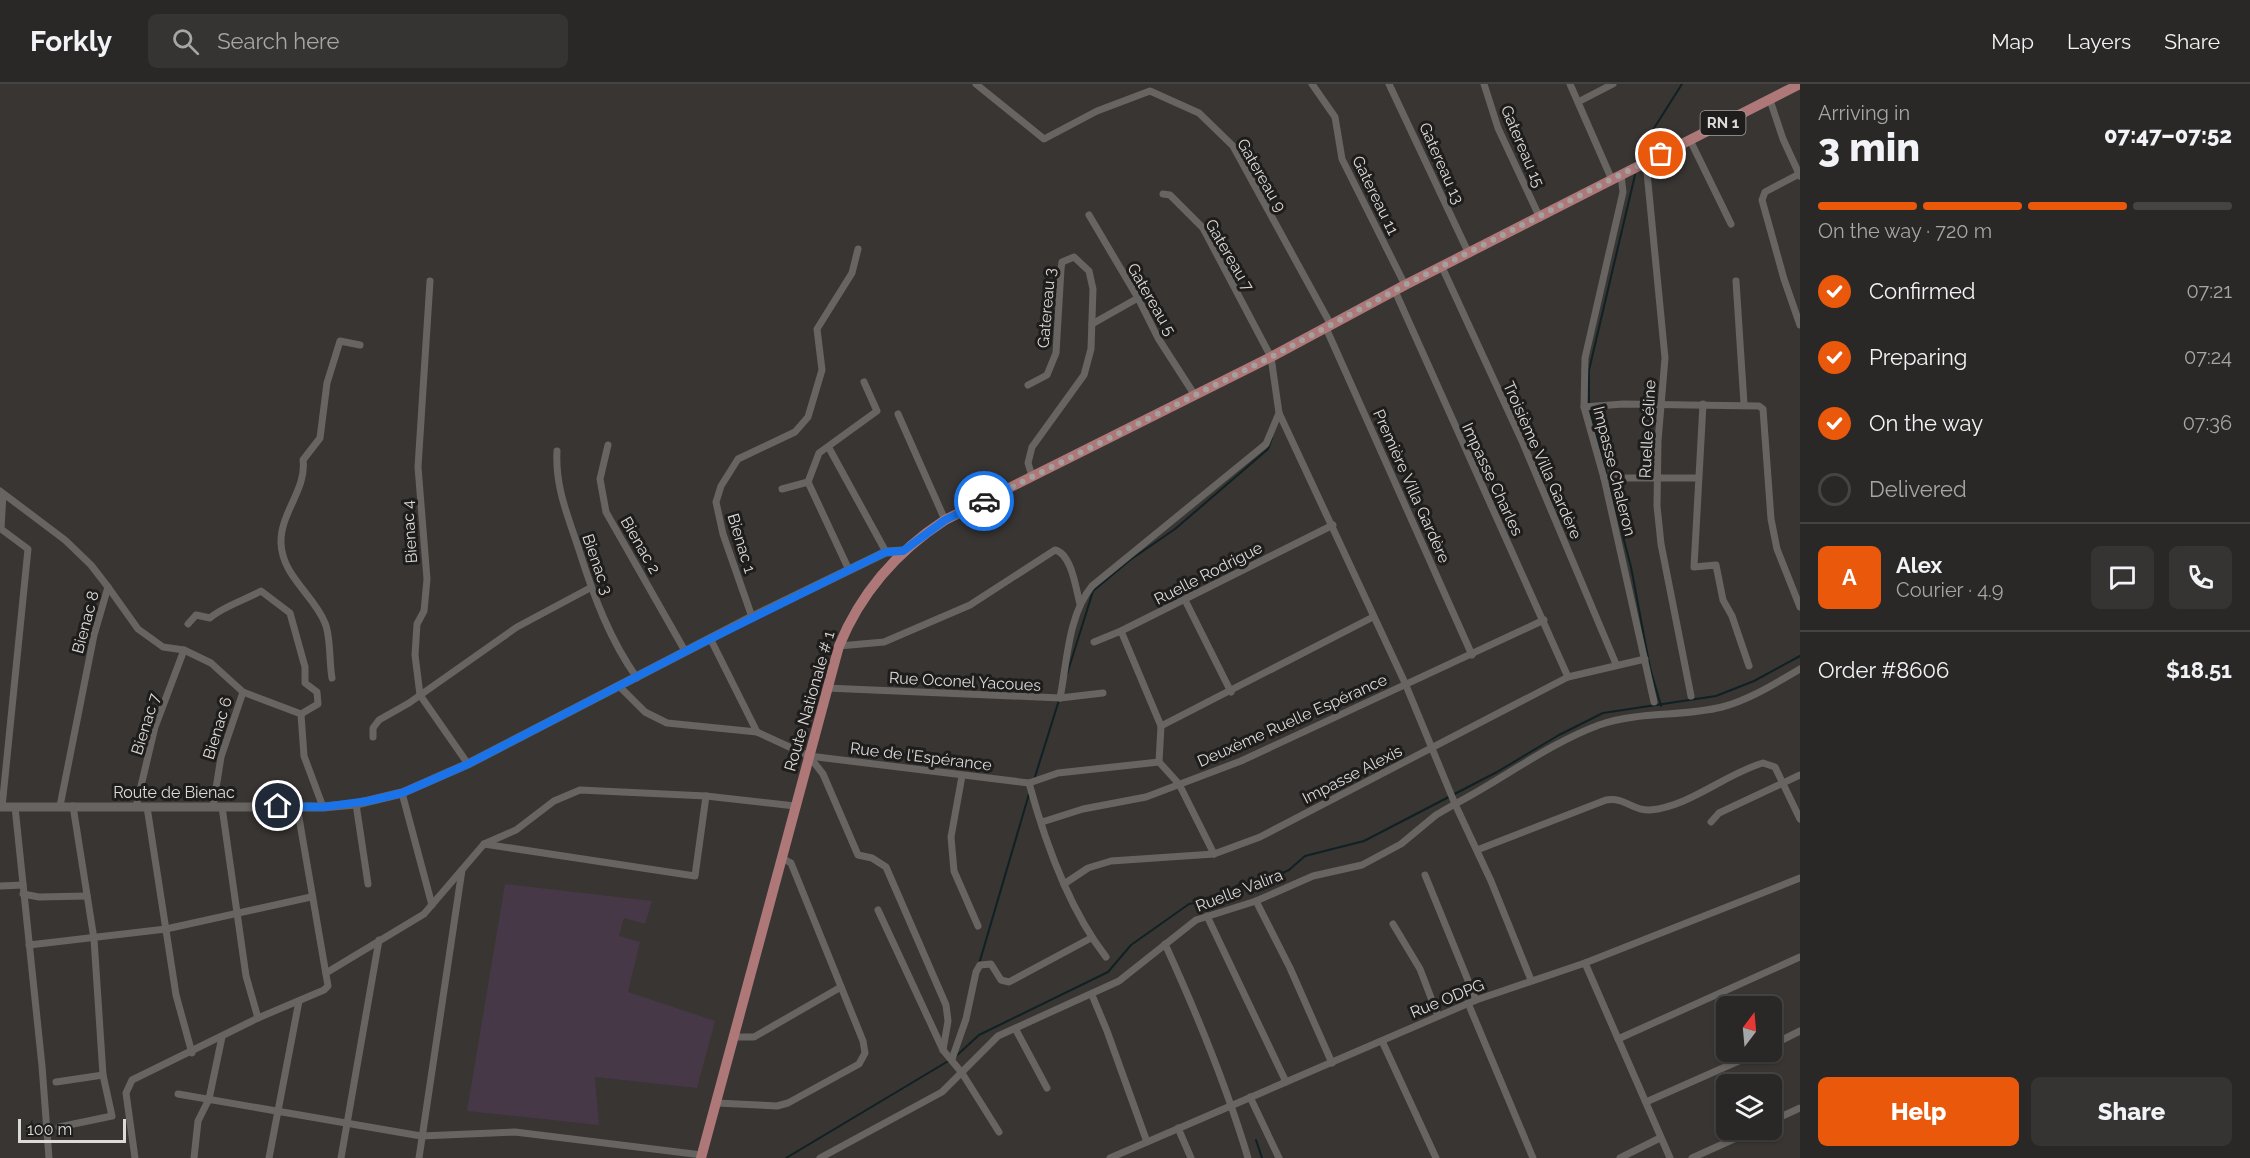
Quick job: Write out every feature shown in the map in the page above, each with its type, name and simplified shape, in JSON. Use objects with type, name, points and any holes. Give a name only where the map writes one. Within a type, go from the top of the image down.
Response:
[{"type":"main road","name":"Route Nationale # 1","points":[[701,1156],[839,646],[847,627],[876,580],[903,551],[945,520],[1194,394],[1267,348],[1329,327],[1405,285],[1800,84]]},
{"type":"main road","name":"Route de Bienac","points":[[1,807],[323,807],[356,804],[402,793],[468,764],[710,638],[886,552],[903,551]]},
{"type":"street","name":"Gatereau 9","points":[[976,84],[1044,139],[1097,111],[1150,91],[1199,113],[1233,146],[1329,327]]},
{"type":"street","name":"Gatereau 11","points":[[1312,84],[1335,117],[1342,159],[1405,285]]},
{"type":"street","name":"Gatereau 13","points":[[1389,84],[1469,254]]},
{"type":"street","name":"Gatereau 15","points":[[1484,84],[1498,128],[1540,218]]},
{"type":"street","points":[[1570,84],[1617,177]]},
{"type":"street","points":[[1578,102],[1613,84]]},
{"type":"street","points":[[1770,100],[1783,139],[1800,175],[1765,192],[1762,200],[1784,279],[1800,325]]},
{"type":"street","points":[[1690,140],[1731,224]]},
{"type":"street","name":"Ruelle Céline","points":[[1646,162],[1665,358],[1657,506],[1661,543],[1691,696]]},
{"type":"street","name":"Impasse Chaleron","points":[[1617,177],[1623,192],[1585,357],[1584,408],[1604,478],[1654,702]]},
{"type":"street","name":"Gatereau 7","points":[[1163,194],[1170,195],[1203,228],[1267,348]]},
{"type":"street","name":"Gatereau 5","points":[[1089,215],[1138,298],[1158,338],[1194,394]]},
{"type":"street","name":"Bienac 1","points":[[752,617],[723,534],[716,502],[720,486],[738,459],[795,432],[808,417],[822,370],[817,329],[852,273],[858,249]]},
{"type":"street","name":"Gatereau 3","points":[[1028,385],[1047,375],[1056,352],[1061,269],[1067,258],[1074,257],[1089,271],[1093,289],[1091,350],[1084,375],[1032,447],[1028,463],[1032,476]]},
{"type":"street","name":"Troisième Villa Gardère","points":[[1442,267],[1522,441],[1616,664]]},
{"type":"street","name":"Bienac 4","points":[[430,281],[418,467],[427,579],[424,611],[417,624],[415,656],[420,695],[468,764]]},
{"type":"street","points":[[1736,281],[1744,404]]},
{"type":"street","name":"Impasse Charles","points":[[1395,291],[1568,677]]},
{"type":"street","points":[[1092,324],[1138,298]]},
{"type":"street","name":"Première Villa Gardère","points":[[1329,327],[1472,655]]},
{"type":"street","points":[[332,678],[326,624],[287,568],[281,545],[282,531],[286,513],[305,472],[303,460],[320,438],[327,383],[339,341],[360,345]]},
{"type":"street","points":[[1267,348],[1279,413],[1405,683],[1531,980]]},
{"type":"street","points":[[849,570],[808,482],[819,453],[829,448],[877,411],[864,382]]},
{"type":"street","points":[[1703,404],[1694,567],[1716,566],[1723,600],[1732,616],[1749,666]]},
{"type":"street","points":[[1584,408],[1755,404],[1763,410],[1771,519],[1777,549],[1800,607]]},
{"type":"street","points":[[1060,698],[1080,604],[1092,586],[1266,444],[1279,413]]},
{"type":"street","points":[[898,414],[945,520]]},
{"type":"street","name":"Bienac 2","points":[[608,445],[600,478],[606,512],[685,651]]},
{"type":"street","points":[[829,448],[886,552]]},
{"type":"street","name":"Bienac 3","points":[[557,451],[556,468],[561,503],[590,588],[624,660],[637,678]]},
{"type":"street","points":[[1604,478],[1698,478]]},
{"type":"street","points":[[782,489],[808,482]]},
{"type":"street","points":[[1,492],[1,529],[28,549],[1,807]]},
{"type":"street","name":"Bienac 8","points":[[1,492],[65,540],[108,587],[94,635],[60,806]]},
{"type":"street","name":"Ruelle Rodrigue","points":[[1094,642],[1185,600],[1333,525]]},
{"type":"street","points":[[839,646],[884,642],[970,605],[1055,550],[1060,551],[1066,558],[1080,604]]},
{"type":"street","points":[[108,587],[138,629],[163,647],[184,650],[211,663],[243,692],[301,714]]},
{"type":"street","points":[[373,737],[375,724],[517,627],[590,588]]},
{"type":"street","points":[[188,624],[196,615],[210,618],[220,609],[232,607],[261,591],[290,613],[304,667],[305,683],[317,692],[318,704],[301,714]]},
{"type":"street","points":[[1185,600],[1231,692]]},
{"type":"street","points":[[1161,726],[1373,617]]},
{"type":"street","name":"Deuxème Ruelle Espérance","points":[[1042,822],[1083,809],[1146,797],[1241,761],[1544,620]]},
{"type":"street","points":[[1121,631],[1161,726],[1159,762],[1179,784],[1214,854]]},
{"type":"street","points":[[710,638],[757,732]]},
{"type":"street","name":"Bienac 7","points":[[136,807],[155,726],[184,650]]},
{"type":"street","name":"Impasse Alexis","points":[[1064,884],[1088,868],[1111,861],[1214,854],[1260,837],[1568,677],[1645,658]]},
{"type":"street","name":"Ruelle Valira","points":[[820,1158],[942,1092],[989,1043],[1119,981],[1184,927],[1207,916],[1256,901],[1314,876],[1362,865],[1401,844],[1455,804],[1495,784],[1568,739],[1601,724],[1724,706],[1764,689],[1800,669]]},
{"type":"street","points":[[619,686],[654,719],[667,723],[757,732],[809,756],[823,774],[858,855],[872,858],[886,867],[940,990],[948,1021],[943,1050]]},
{"type":"street","name":"Rue Oconel Yacoues","points":[[826,688],[1060,698],[1103,693]]},
{"type":"street","name":"Bienac 6","points":[[243,692],[221,757],[217,807],[238,915],[246,976],[258,1018]]},
{"type":"street","points":[[301,714],[304,756],[323,807]]},
{"type":"street","name":"Rue de l'Espérance","points":[[809,756],[1029,783]]},
{"type":"street","points":[[1106,957],[1092,938],[1064,884],[1029,783],[1058,773],[1159,762]]},
{"type":"street","points":[[1477,850],[1606,800],[1622,799],[1644,810],[1669,806],[1763,763],[1775,767],[1800,819]]},
{"type":"street","points":[[1711,822],[1719,813],[1800,775]]},
{"type":"street","points":[[962,776],[951,837],[954,871],[978,926]]},
{"type":"street","points":[[326,973],[379,940],[412,923],[432,905],[484,844],[516,830],[540,810],[580,790],[706,796],[795,806]]},
{"type":"street","points":[[402,793],[432,905]]},
{"type":"street","points":[[484,844],[694,876],[706,796]]},
{"type":"street","points":[[356,804],[368,884]]},
{"type":"street","points":[[59,1127],[112,1116],[103,1075],[94,939],[73,806]]},
{"type":"street","points":[[135,1158],[126,1093],[132,1080],[192,1053],[258,1018],[324,990],[328,986],[297,806]]},
{"type":"street","points":[[15,807],[49,1158]]},
{"type":"street","points":[[147,807],[176,995],[192,1053]]},
{"type":"street","points":[[716,1103],[777,1106],[788,1103],[859,1065],[863,1060],[865,1047],[791,863],[783,858]]},
{"type":"street","points":[[419,1158],[463,868]]},
{"type":"street","points":[[1425,875],[1533,1158]]},
{"type":"street","name":"Rue ODPG","points":[[1110,1158],[1472,1001],[1585,963],[1800,878]]},
{"type":"street","points":[[0,886],[22,885]]},
{"type":"street","points":[[23,894],[87,896]]},
{"type":"street","points":[[28,945],[166,929],[238,915],[311,897]]},
{"type":"street","points":[[1256,901],[1290,968],[1332,1063]]},
{"type":"street","points":[[878,910],[943,1050],[962,1072],[999,1132]]},
{"type":"street","points":[[1207,916],[1286,1082]]},
{"type":"street","points":[[1393,924],[1420,969],[1438,1016]]},
{"type":"street","points":[[952,1059],[966,1019],[976,972],[980,965],[991,964],[1001,980],[1009,982],[1092,938]]},
{"type":"street","points":[[341,1158],[379,940]]},
{"type":"street","points":[[1165,944],[1197,1014],[1232,1104],[1248,1158]]},
{"type":"street","points":[[1618,1039],[1799,960]]},
{"type":"street","points":[[1585,963],[1670,1158]]},
{"type":"street","points":[[734,1037],[754,1037],[841,987]]},
{"type":"street","points":[[1092,995],[1147,1142]]},
{"type":"street","points":[[268,1158],[299,1001]]},
{"type":"street","points":[[1016,1030],[1047,1088]]},
{"type":"street","points":[[1782,1040],[1800,1031]]},
{"type":"street","points":[[194,1158],[198,1121],[209,1099],[222,1037]]},
{"type":"street","points":[[1382,1041],[1436,1158]]},
{"type":"street","points":[[1646,1102],[1736,1062]]},
{"type":"street","points":[[56,1082],[103,1075]]},
{"type":"street","points":[[178,1094],[421,1136],[515,1132],[701,1156]]},
{"type":"street","points":[[1250,1097],[1279,1158]]},
{"type":"street","points":[[1782,1116],[1800,1108]]},
{"type":"street","points":[[1179,1128],[1191,1158]]},
{"type":"street","points":[[1620,1158],[1660,1138]]},
{"type":"street","points":[[1692,1158],[1732,1140]]},
{"type":"shaded area","points":[[505,884],[652,901],[645,924],[624,918],[619,936],[640,942],[628,992],[715,1021],[697,1088],[595,1077],[599,1125],[467,1111]]},
{"type":"waterway","points":[[1639,161],[1644,144],[1682,84]]},
{"type":"waterway","points":[[1589,404],[1589,370],[1635,175]]},
{"type":"waterway","points":[[1590,410],[1631,567],[1650,668],[1661,706]]},
{"type":"waterway","points":[[1067,674],[1093,591],[1130,560],[1175,529],[1268,449],[1272,438]]},
{"type":"waterway","points":[[955,1057],[979,1035],[1108,972],[1131,945],[1189,904],[1218,898],[1238,885],[1262,882],[1289,870],[1305,856],[1364,841],[1497,772],[1559,735],[1603,713],[1716,696],[1754,681],[1800,656]]},
{"type":"waterway","points":[[1034,780],[1059,700]]},
{"type":"waterway","points":[[979,964],[1029,794]]},
{"type":"waterway","points":[[786,1158],[950,1060]]},
{"type":"waterway","points":[[1256,1140],[1262,1158]]},
{"type":"way so far","points":[[984,501],[1271,357],[1405,285],[1661,154]]},
{"type":"route","points":[[278,806],[323,807],[356,804],[402,793],[468,764],[752,617],[886,552],[903,551],[945,520],[984,501]]}]
